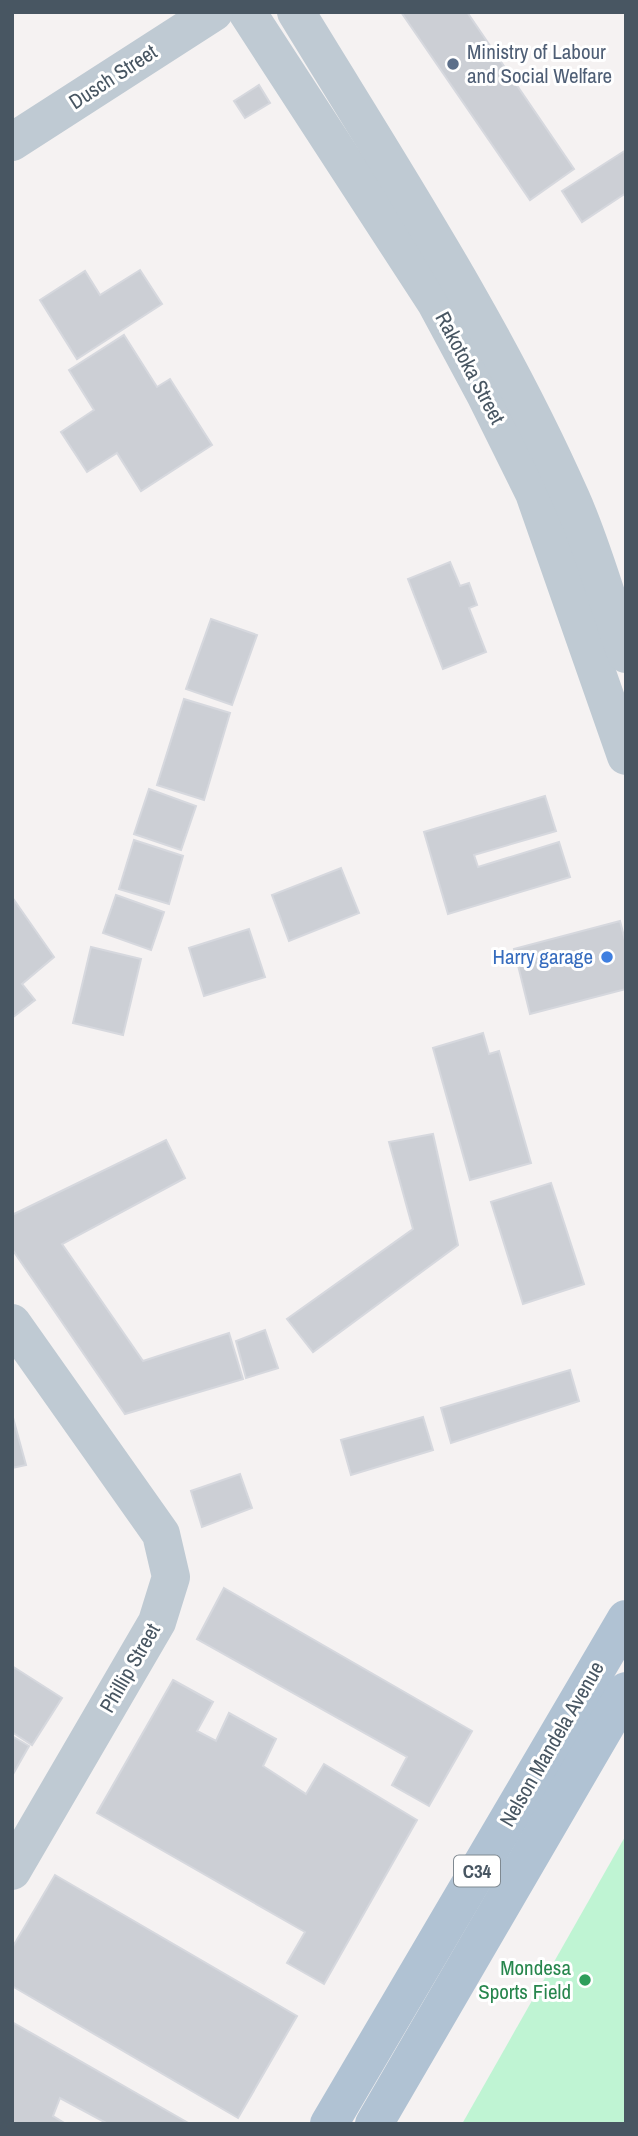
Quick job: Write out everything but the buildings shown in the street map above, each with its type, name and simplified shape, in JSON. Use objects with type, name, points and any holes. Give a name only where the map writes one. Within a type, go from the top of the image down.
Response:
[{"type":"main road","name":"Nelson Mandela Avenue","points":[[329,2124],[626,1619]]},
{"type":"main road","name":"Nelson Mandela Avenue","points":[[374,2124],[626,1691]]},
{"type":"street","name":"Dusch Street","points":[[12,142],[214,12]]},
{"type":"street","name":"Rakotoka Street","points":[[247,12],[436,303],[486,397],[534,493],[626,756]]},
{"type":"street","name":"Rakotoka Street","points":[[296,12],[475,307],[526,401],[573,501],[626,654]]},
{"type":"street","name":"Phillip Street","points":[[12,1323],[161,1534],[170,1577],[157,1622],[12,1871]]},
{"type":"green space","name":"Mondesa Sports Field","points":[[626,1835],[626,2124],[462,2124]]},
{"type":"place","name":"Ministry of Labour and Social Welfare","points":[[453,64]]},
{"type":"place","name":"Harry garage","points":[[607,957]]},
{"type":"place","name":"Mondesa Sports Field","points":[[585,1980]]}]
